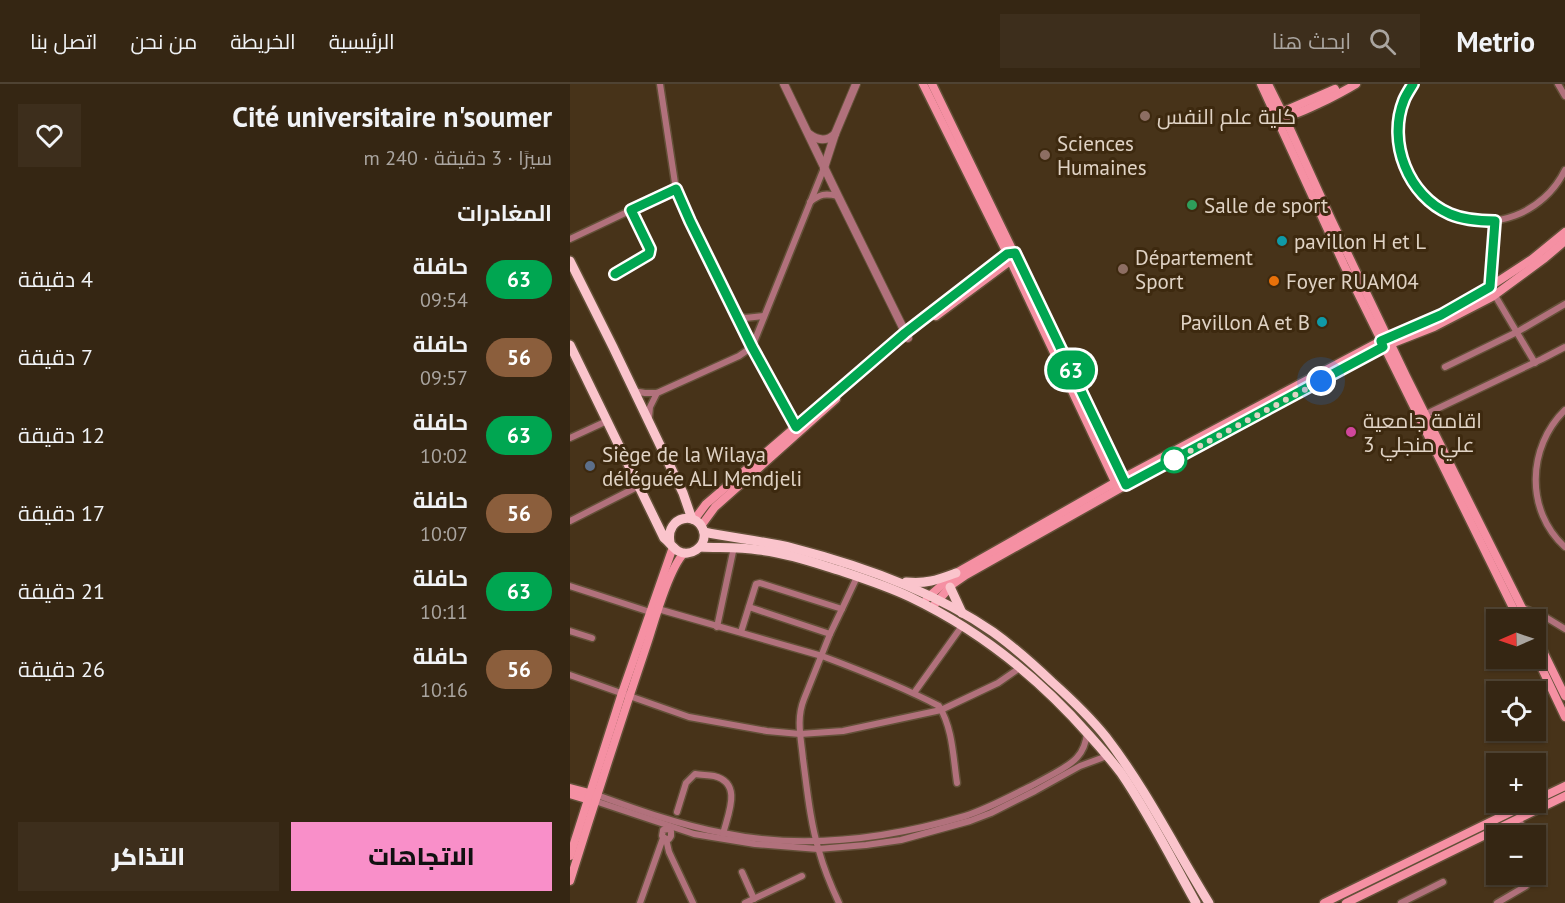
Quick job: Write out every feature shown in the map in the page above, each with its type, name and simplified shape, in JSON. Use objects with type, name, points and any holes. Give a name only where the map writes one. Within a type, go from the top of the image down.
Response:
[{"type":"main road","points":[[923,84],[1011,256]]},
{"type":"main road","points":[[932,84],[1120,484]]},
{"type":"main road","points":[[1261,84],[1281,116]]},
{"type":"main road","points":[[1268,84],[1344,265],[1386,342],[1518,608]]},
{"type":"main road","points":[[1281,116],[1347,84]]},
{"type":"main road","points":[[1281,116],[1356,84]]},
{"type":"main road","points":[[1492,291],[1565,232]]},
{"type":"main road","points":[[898,582],[922,584],[956,573],[1386,342],[1434,327],[1545,258],[1565,241]]},
{"type":"main road","points":[[698,524],[797,429],[907,335],[1011,256]]},
{"type":"main road","points":[[570,261],[704,538],[700,547],[691,553],[678,551],[664,538],[570,345]]},
{"type":"main road","points":[[570,856],[654,611],[672,544],[670,531],[672,526],[681,519],[824,557],[898,582],[934,598],[992,632],[1030,661],[1082,710],[1105,736],[1143,789],[1209,903]]},
{"type":"main road","points":[[922,603],[934,598],[950,583],[1038,530]]},
{"type":"main road","points":[[700,547],[761,550],[802,559],[908,596],[962,626],[1021,667],[1059,702],[1120,773],[1196,903]]},
{"type":"main road","points":[[654,611],[677,561],[684,553]]},
{"type":"main road","points":[[950,583],[956,573]]},
{"type":"main road","points":[[950,583],[962,613]]},
{"type":"main road","points":[[932,608],[934,598]]},
{"type":"main road","points":[[1546,657],[1565,696]]},
{"type":"main road","points":[[1542,669],[1565,717]]},
{"type":"main road","points":[[1546,795],[1565,786]]},
{"type":"main road","points":[[570,788],[592,797]]},
{"type":"main road","points":[[570,795],[592,797]]},
{"type":"main road","points":[[1346,903],[1565,796]]},
{"type":"main road","points":[[570,881],[592,797]]},
{"type":"main road","points":[[1324,903],[1508,813]]},
{"type":"street","points":[[660,84],[676,189],[752,347],[797,429]]},
{"type":"street","points":[[784,84],[907,335]]},
{"type":"street","points":[[633,390],[657,393],[739,356],[752,347],[856,84]]},
{"type":"street","points":[[1413,84],[1403,102],[1398,128],[1403,163],[1414,184],[1430,201],[1448,213],[1472,220],[1495,221],[1518,215],[1538,204],[1555,187],[1565,170]]},
{"type":"street","points":[[1558,84],[1565,96]]},
{"type":"street","points":[[807,134],[815,139],[828,139],[835,134]]},
{"type":"street","points":[[570,239],[676,189]]},
{"type":"street","points":[[810,203],[822,194],[837,196]]},
{"type":"street","points":[[615,274],[649,254],[650,251],[631,210]]},
{"type":"street","points":[[1495,221],[1492,291],[1535,363]]},
{"type":"street","points":[[1445,367],[1517,332],[1565,304]]},
{"type":"street","points":[[736,314],[745,318],[764,316]]},
{"type":"street","points":[[1422,416],[1565,347]]},
{"type":"street","points":[[649,424],[650,407],[657,393]]},
{"type":"street","points":[[1565,410],[1546,434],[1539,449],[1535,471],[1539,503],[1547,526],[1565,547]]},
{"type":"street","points":[[570,438],[607,422]]},
{"type":"street","points":[[570,521],[639,486]]},
{"type":"street","points":[[717,627],[734,547]]},
{"type":"street","points":[[839,903],[827,876],[816,841],[799,722],[801,707],[830,634],[857,577]]},
{"type":"street","points":[[741,632],[754,588],[760,583],[842,609]]},
{"type":"street","points":[[570,586],[822,656],[914,693],[939,706],[941,710],[949,731],[957,783]]},
{"type":"street","points":[[749,607],[830,634]]},
{"type":"street","points":[[1518,608],[1547,618],[1565,629]]},
{"type":"street","points":[[914,693],[962,626]]},
{"type":"street","points":[[570,632],[592,638]]},
{"type":"street","points":[[570,675],[689,717],[767,731],[800,734],[843,731],[941,710],[998,683],[1021,667]]},
{"type":"street","points":[[592,797],[694,834],[720,839],[818,849],[889,841],[935,831],[991,813],[1075,761],[1084,748],[1087,732]]},
{"type":"street","points":[[670,825],[723,834],[796,842],[877,836],[966,815],[1019,796],[1080,765],[1107,756]]},
{"type":"street","points":[[677,812],[686,783],[695,774],[716,776],[729,785],[732,791],[723,834]]},
{"type":"street","points":[[1519,819],[1521,825]]},
{"type":"street","points":[[664,838],[671,836],[670,825]]},
{"type":"street","points":[[640,903],[664,838]]},
{"type":"street","points":[[664,838],[693,903]]},
{"type":"street","points":[[742,872],[754,899]]},
{"type":"street","points":[[745,903],[801,876]]},
{"type":"street","points":[[1401,903],[1443,882]]},
{"type":"street","points":[[1497,903],[1526,885]]},
{"type":"bus line","name":"63","points":[[615,274],[649,254],[650,251],[631,210],[676,189],[752,347],[796,427],[905,333],[1007,254],[1015,253],[1126,485],[1383,347],[1381,341],[1388,337],[1441,315],[1490,287],[1495,221],[1461,218],[1439,208],[1421,193],[1403,163],[1398,140],[1399,117],[1403,102],[1413,84]]},
{"type":"place","name":"كلية علم النفس","points":[[1145,116]]},
{"type":"place","name":"Sciences Humaines","points":[[1045,155]]},
{"type":"place","name":"Salle de sport","points":[[1192,205]]},
{"type":"place","name":"pavillon H et L","points":[[1282,241]]},
{"type":"place","name":"Département Sport","points":[[1123,269]]},
{"type":"place","name":"Foyer RUAM04","points":[[1274,281]]},
{"type":"place","name":"Pavillon A et B","points":[[1322,322]]},
{"type":"place","name":"اقامة جامعية علي منجلي 3","points":[[1351,432]]},
{"type":"place","name":"Siège de la Wilaya déléguée ALI Mendjeli","points":[[590,466]]},
{"type":"route","points":[[1174,460],[1168,463],[1321,381]]}]
